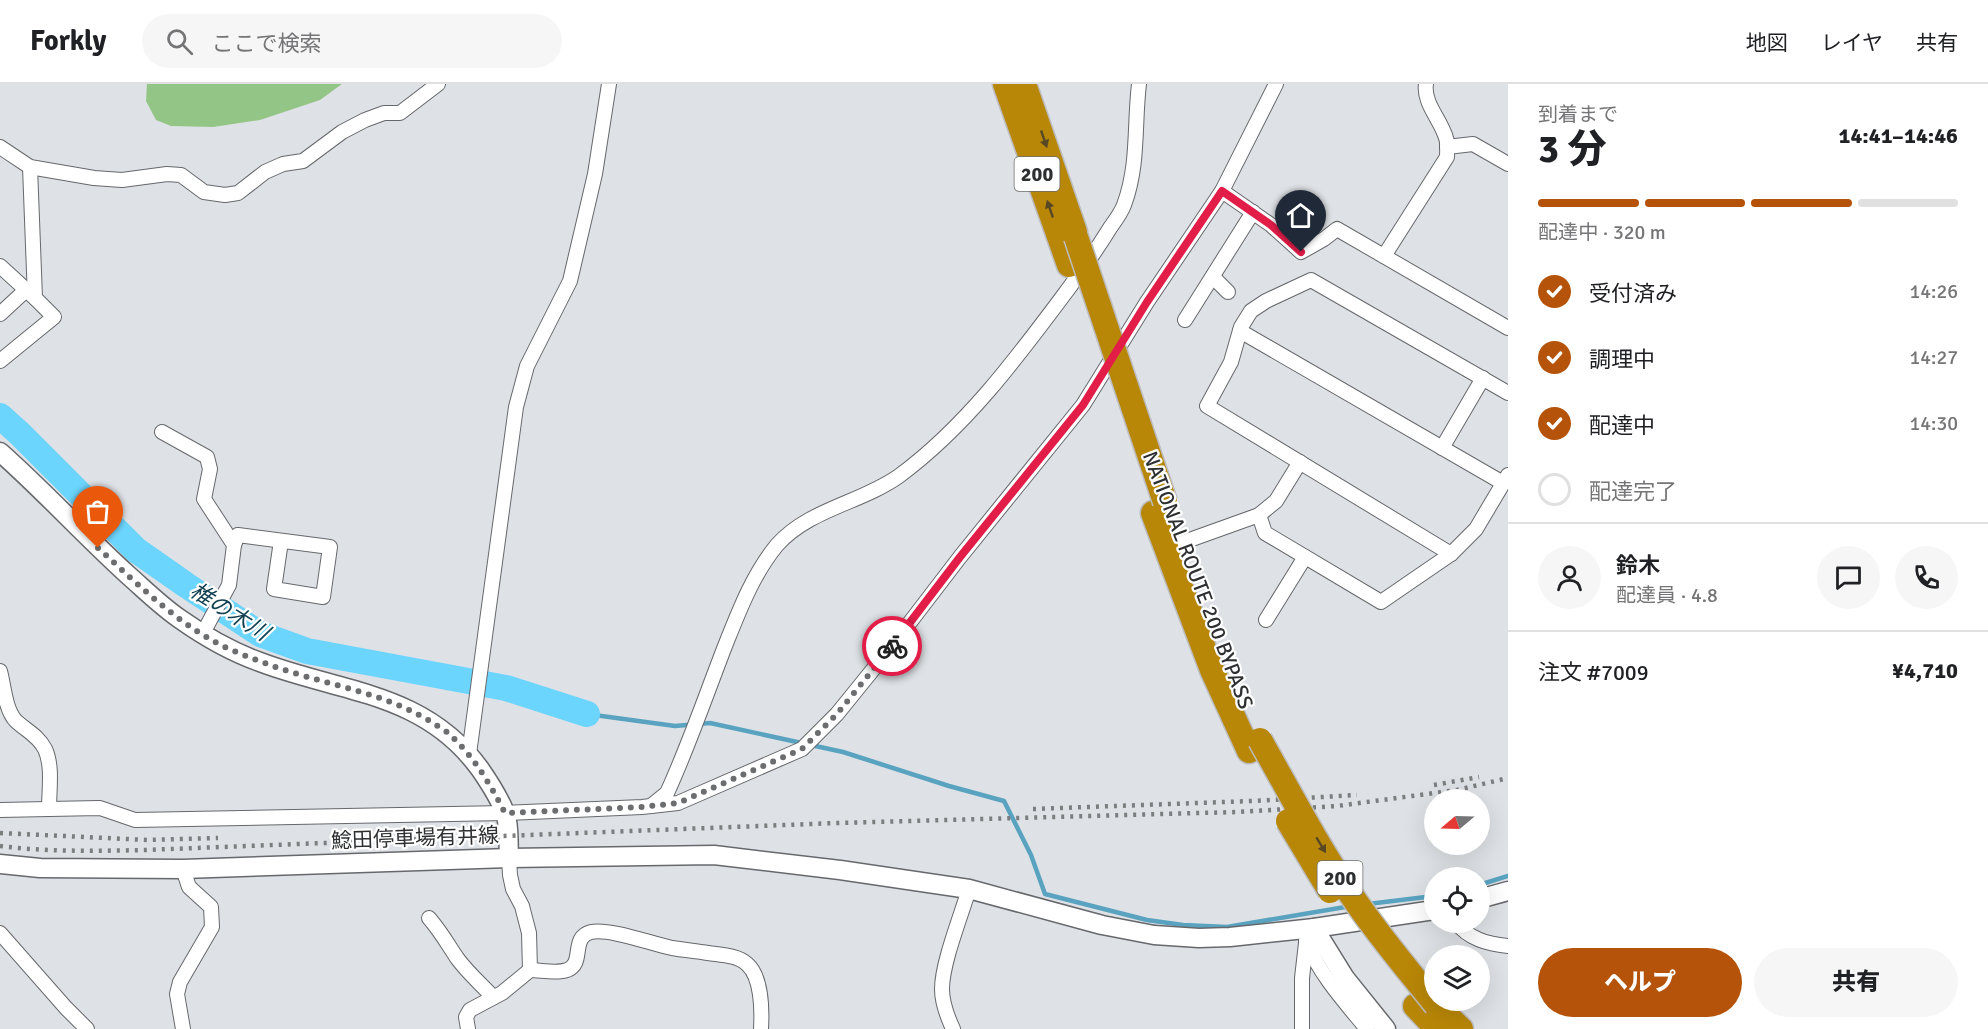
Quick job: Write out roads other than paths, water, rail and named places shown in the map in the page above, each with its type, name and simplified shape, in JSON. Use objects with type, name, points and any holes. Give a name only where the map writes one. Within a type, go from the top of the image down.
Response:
[{"type":"highway","name":"200","points":[[1005,84],[1159,507],[1212,670],[1255,745]]},
{"type":"highway","name":"NATIONAL ROUTE 200 BYPASS","points":[[1024,84],[1076,237],[1159,507],[1181,543],[1255,745],[1353,898],[1424,1003]]},
{"type":"highway","name":"200","points":[[1428,1011],[1437,1029]]},
{"type":"highway","name":"NATIONAL ROUTE 200 BYPASS","points":[[1434,1011],[1461,1029]]},
{"type":"main road","name":"鯰田停車場有井線","points":[[0,452],[98,548],[180,620],[224,646],[259,662],[372,695],[411,711],[445,731],[469,754],[490,783],[505,813],[509,858],[183,869],[40,867],[0,864]]},
{"type":"main road","points":[[509,858],[714,855],[969,889],[1102,925],[1154,935],[1199,939],[1309,933],[1424,912]]},
{"type":"main road","points":[[1490,896],[1508,891]]},
{"type":"main road","points":[[1309,933],[1386,1029]]},
{"type":"street","points":[[0,147],[30,167],[94,178],[122,180],[167,174],[181,175],[204,192],[225,195],[238,193],[265,172],[283,164],[303,161],[342,132],[365,120],[384,113],[400,112],[438,84]]},
{"type":"street","points":[[469,754],[516,407],[527,366],[570,281],[595,174],[609,84]]},
{"type":"street","points":[[651,806],[670,787],[741,607],[760,570],[778,544],[793,530],[812,519],[876,490],[896,478],[948,435],[987,392],[1095,254],[1123,207],[1131,181],[1135,160],[1139,84]]},
{"type":"street","points":[[0,810],[100,808],[135,820],[505,813],[651,806],[678,803],[802,749],[837,714],[1083,405],[1147,302],[1222,191],[1276,84]]},
{"type":"street","points":[[1384,256],[1447,157],[1446,139],[1431,108],[1426,84]]},
{"type":"street","points":[[1447,147],[1473,144],[1508,164]]},
{"type":"street","points":[[30,167],[30,294]]},
{"type":"street","points":[[1222,191],[1271,225],[1301,252],[1337,229],[1508,328]]},
{"type":"street","points":[[1185,320],[1253,212]]},
{"type":"street","points":[[0,266],[54,317],[0,362]]},
{"type":"street","points":[[1213,277],[1228,292]]},
{"type":"street","points":[[1451,554],[1207,406],[1231,362],[1240,331],[1251,311],[1266,301],[1311,280],[1508,393]]},
{"type":"street","points":[[0,314],[30,294]]},
{"type":"street","points":[[1240,331],[1442,448],[1505,479],[1476,529],[1451,554],[1381,602],[1265,533],[1259,515]]},
{"type":"street","points":[[1442,448],[1483,378]]},
{"type":"street","points":[[162,432],[207,458],[210,469],[204,499],[234,544]]},
{"type":"street","points":[[1181,543],[1259,515],[1276,501],[1300,462]]},
{"type":"street","points":[[203,633],[229,585],[237,535],[330,547],[323,597],[274,589],[281,541]]},
{"type":"street","points":[[1266,620],[1305,557]]},
{"type":"street","points":[[0,671],[10,712],[16,721],[34,734],[47,755],[49,808]]},
{"type":"street","points":[[468,1029],[466,1017],[470,1010],[515,984],[530,969],[530,933],[522,906],[513,889],[509,858]]},
{"type":"street","points":[[183,869],[189,887],[211,907],[212,927],[180,982],[177,994],[183,1029]]},
{"type":"street","points":[[953,1029],[946,1013],[942,989],[944,971],[969,889]]},
{"type":"street","points":[[429,918],[443,933],[470,974],[493,997]]},
{"type":"street","points":[[530,969],[565,971],[573,967],[576,963],[578,943],[582,937],[593,932],[610,933],[674,948],[732,956],[749,965],[756,979],[762,1013],[761,1029]]},
{"type":"street","points":[[0,933],[87,1029]]},
{"type":"street","points":[[1302,1029],[1302,978],[1309,933]]},
{"type":"street","points":[[1309,933],[1314,959],[1367,1029]]},
{"type":"street","points":[[1466,933],[1487,944],[1508,946]]},
{"type":"waterway","name":"椎の木川","points":[[0,416],[136,550],[260,634],[307,651],[506,688],[587,714]]},
{"type":"waterway","points":[[587,714],[675,726],[710,723],[843,752],[1004,801],[1031,855],[1045,894],[1147,920],[1183,925],[1227,927],[1351,906]]},
{"type":"waterway","points":[[1490,882],[1508,876]]},
{"type":"waterway","points":[[1368,904],[1424,897]]},
{"type":"railway","points":[[1434,785],[1479,777]]},
{"type":"railway","points":[[0,846],[54,850],[145,850],[836,823],[1237,812],[1337,806],[1457,790],[1508,778]]},
{"type":"railway","points":[[1033,809],[1357,795]]},
{"type":"railway","points":[[0,833],[148,840],[218,838]]}]
